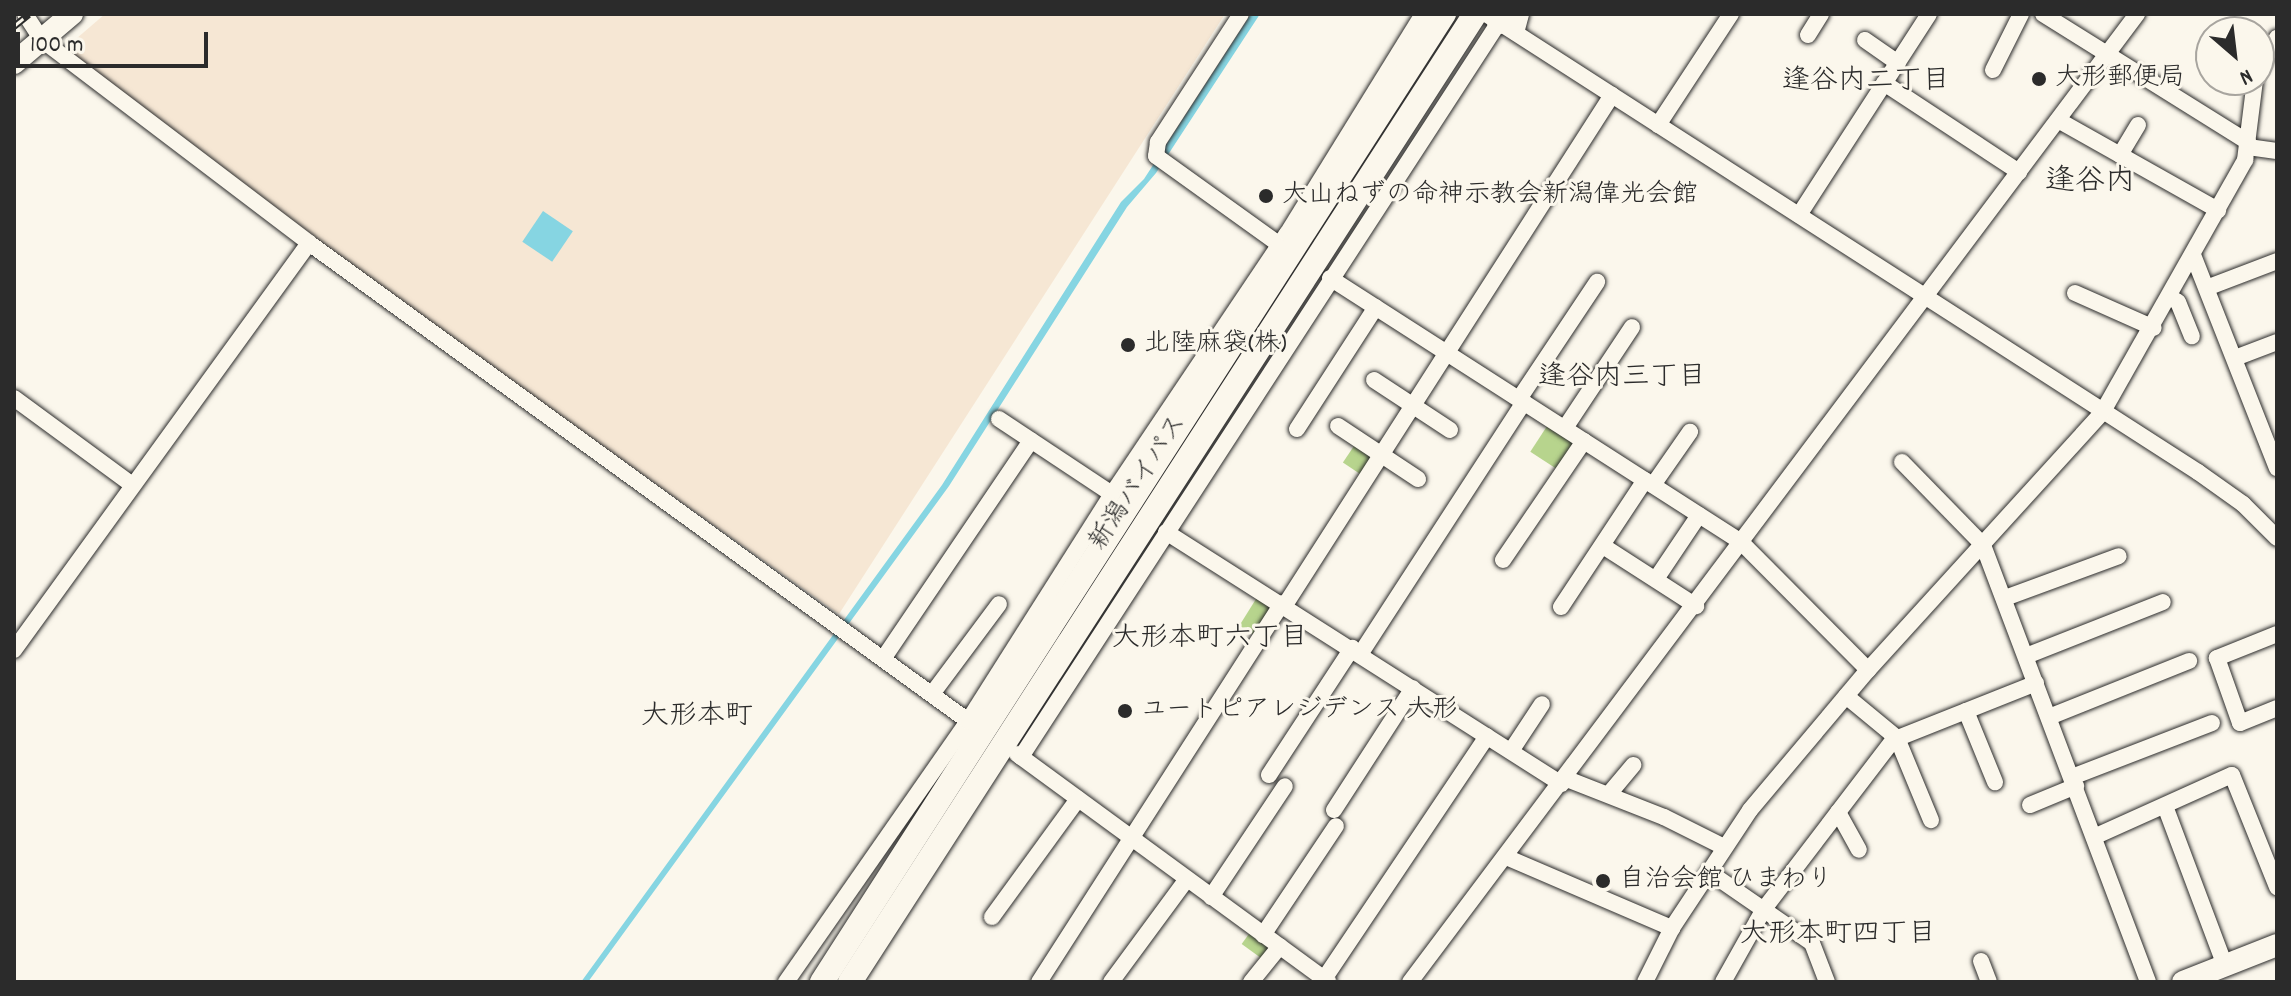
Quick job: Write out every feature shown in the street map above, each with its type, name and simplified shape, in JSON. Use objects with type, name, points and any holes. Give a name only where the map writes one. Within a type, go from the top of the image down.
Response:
[{"type":"highway","name":"新潟バイパス","points":[[822,982],[1444,14]]},
{"type":"highway","name":"新潟バイパス","points":[[850,982],[1495,20]]},
{"type":"highway","points":[[803,982],[917,833]]},
{"type":"highway","points":[[861,982],[930,859]]},
{"type":"main road","points":[[14,63],[72,14]]},
{"type":"main road","points":[[2183,982],[2277,945]]},
{"type":"street","points":[[25,14],[42,40],[309,243],[968,721]]},
{"type":"street","points":[[1241,14],[1158,142],[1161,160],[1280,245]]},
{"type":"street","points":[[786,982],[968,721],[1112,494],[1280,245],[1423,14]]},
{"type":"street","points":[[1658,125],[1731,14]]},
{"type":"street","points":[[1808,35],[1821,14]]},
{"type":"street","points":[[1993,70],[2021,14]]},
{"type":"street","points":[[2043,14],[2060,19],[2107,54],[2248,145],[2277,151]]},
{"type":"street","points":[[1410,982],[1565,782],[2137,14]]},
{"type":"street","points":[[1799,215],[1928,15]]},
{"type":"street","points":[[1487,736],[1325,981],[1019,756],[1495,20],[2232,496],[2277,538]]},
{"type":"street","points":[[1865,40],[1898,63]]},
{"type":"street","points":[[1884,83],[2019,172]]},
{"type":"street","points":[[1039,982],[1414,406],[1612,95]]},
{"type":"street","points":[[1645,982],[1672,928],[1724,847],[1868,670],[2102,413],[2154,328],[2218,210],[2248,145],[2253,96]]},
{"type":"street","points":[[2058,120],[2218,210]]},
{"type":"street","points":[[2120,155],[2138,125]]},
{"type":"street","points":[[14,650],[131,484],[309,243]]},
{"type":"street","points":[[2193,255],[2209,287],[2235,358],[2270,429],[2277,468]]},
{"type":"street","points":[[2209,287],[2277,261]]},
{"type":"street","points":[[1330,278],[1742,543],[1868,670]]},
{"type":"street","points":[[1269,775],[1357,651],[1597,282]]},
{"type":"street","points":[[2075,293],[2154,328]]},
{"type":"street","points":[[2170,297],[2178,302],[2192,336]]},
{"type":"street","points":[[1297,429],[1376,307]]},
{"type":"street","points":[[1565,428],[1632,327]]},
{"type":"street","points":[[2235,358],[2277,342]]},
{"type":"street","points":[[1374,380],[1450,430]]},
{"type":"street","points":[[14,398],[131,484]]},
{"type":"street","points":[[999,419],[1112,494]]},
{"type":"street","points":[[1338,426],[1418,479]]},
{"type":"street","points":[[1561,607],[1649,483],[1690,432]]},
{"type":"street","points":[[883,659],[1031,440]]},
{"type":"street","points":[[1503,560],[1584,441]]},
{"type":"street","points":[[1902,462],[1983,545],[2096,836],[2148,982]]},
{"type":"street","points":[[1656,579],[1699,515]]},
{"type":"street","points":[[1166,532],[1284,604],[1487,736],[1565,782],[1609,794],[1724,847]]},
{"type":"street","points":[[1603,546],[1696,606]]},
{"type":"street","points":[[2005,598],[2119,556]]},
{"type":"street","points":[[2026,656],[2163,602]]},
{"type":"street","points":[[932,694],[999,604]]},
{"type":"street","points":[[2277,634],[2217,658],[2240,723],[2277,708]]},
{"type":"street","points":[[2049,717],[2189,661]]},
{"type":"street","points":[[1723,982],[1764,909],[1897,738],[2036,683]]},
{"type":"street","points":[[1263,935],[1413,688]]},
{"type":"street","points":[[1846,696],[1897,738],[1931,820]]},
{"type":"street","points":[[1511,751],[1542,704]]},
{"type":"street","points":[[1966,711],[1995,782]]},
{"type":"street","points":[[2030,805],[2074,781],[2212,723]]},
{"type":"street","points":[[1609,794],[1633,765]]},
{"type":"street","points":[[2096,836],[2232,775],[2277,887]]},
{"type":"street","points":[[1211,897],[1285,786]]},
{"type":"street","points":[[992,917],[1078,799]]},
{"type":"street","points":[[2165,806],[2225,966]]},
{"type":"street","points":[[1838,812],[1859,850]]},
{"type":"street","points":[[1506,857],[1672,928]]},
{"type":"street","points":[[1709,872],[1812,943],[1827,982]]},
{"type":"street","points":[[1111,982],[1187,879]]},
{"type":"street","points":[[1251,982],[1280,946]]},
{"type":"street","points":[[1981,961],[1989,982]]},
{"type":"street","points":[[1734,962],[1741,982]]},
{"type":"shaded area","points":[[105,14],[1225,14],[839,614],[55,57]]},
{"type":"green space","points":[[1551,420],[1583,441],[1562,473],[1530,452]]},
{"type":"green space","points":[[1358,440],[1380,455],[1365,477],[1343,462]]},
{"type":"green space","points":[[1261,591],[1280,603],[1258,637],[1239,626]]},
{"type":"green space","points":[[1254,927],[1277,944],[1265,961],[1242,944]]},
{"type":"water","points":[[1251,14],[1260,14],[1156,173],[1127,207],[949,486],[588,982],[581,982],[942,485],[1121,202],[1144,179]]},
{"type":"water","points":[[543,211],[573,231],[552,262],[522,242]]},
{"type":"railway","points":[[14,26],[29,14]]},
{"type":"place","name":"大形郵便局","points":[[2039,79]]},
{"type":"place","name":"大山ねずの命神示教会新潟偉光会館","points":[[1266,196]]},
{"type":"place","name":"北陸麻袋(株)","points":[[1128,345]]},
{"type":"place","name":"ユートピアレジデンス 大形","points":[[1125,711]]},
{"type":"place","name":"自治会館 ひまわり","points":[[1603,881]]},
{"type":"district","name":"逢谷内二丁目","points":[[1866,83]]},
{"type":"district","name":"逢谷内","points":[[2090,184]]},
{"type":"district","name":"逢谷内三丁目","points":[[1622,379]]},
{"type":"district","name":"大形本町六丁目","points":[[1210,640]]},
{"type":"district","name":"大形本町","points":[[697,718]]},
{"type":"district","name":"大形本町四丁目","points":[[1838,936]]}]
